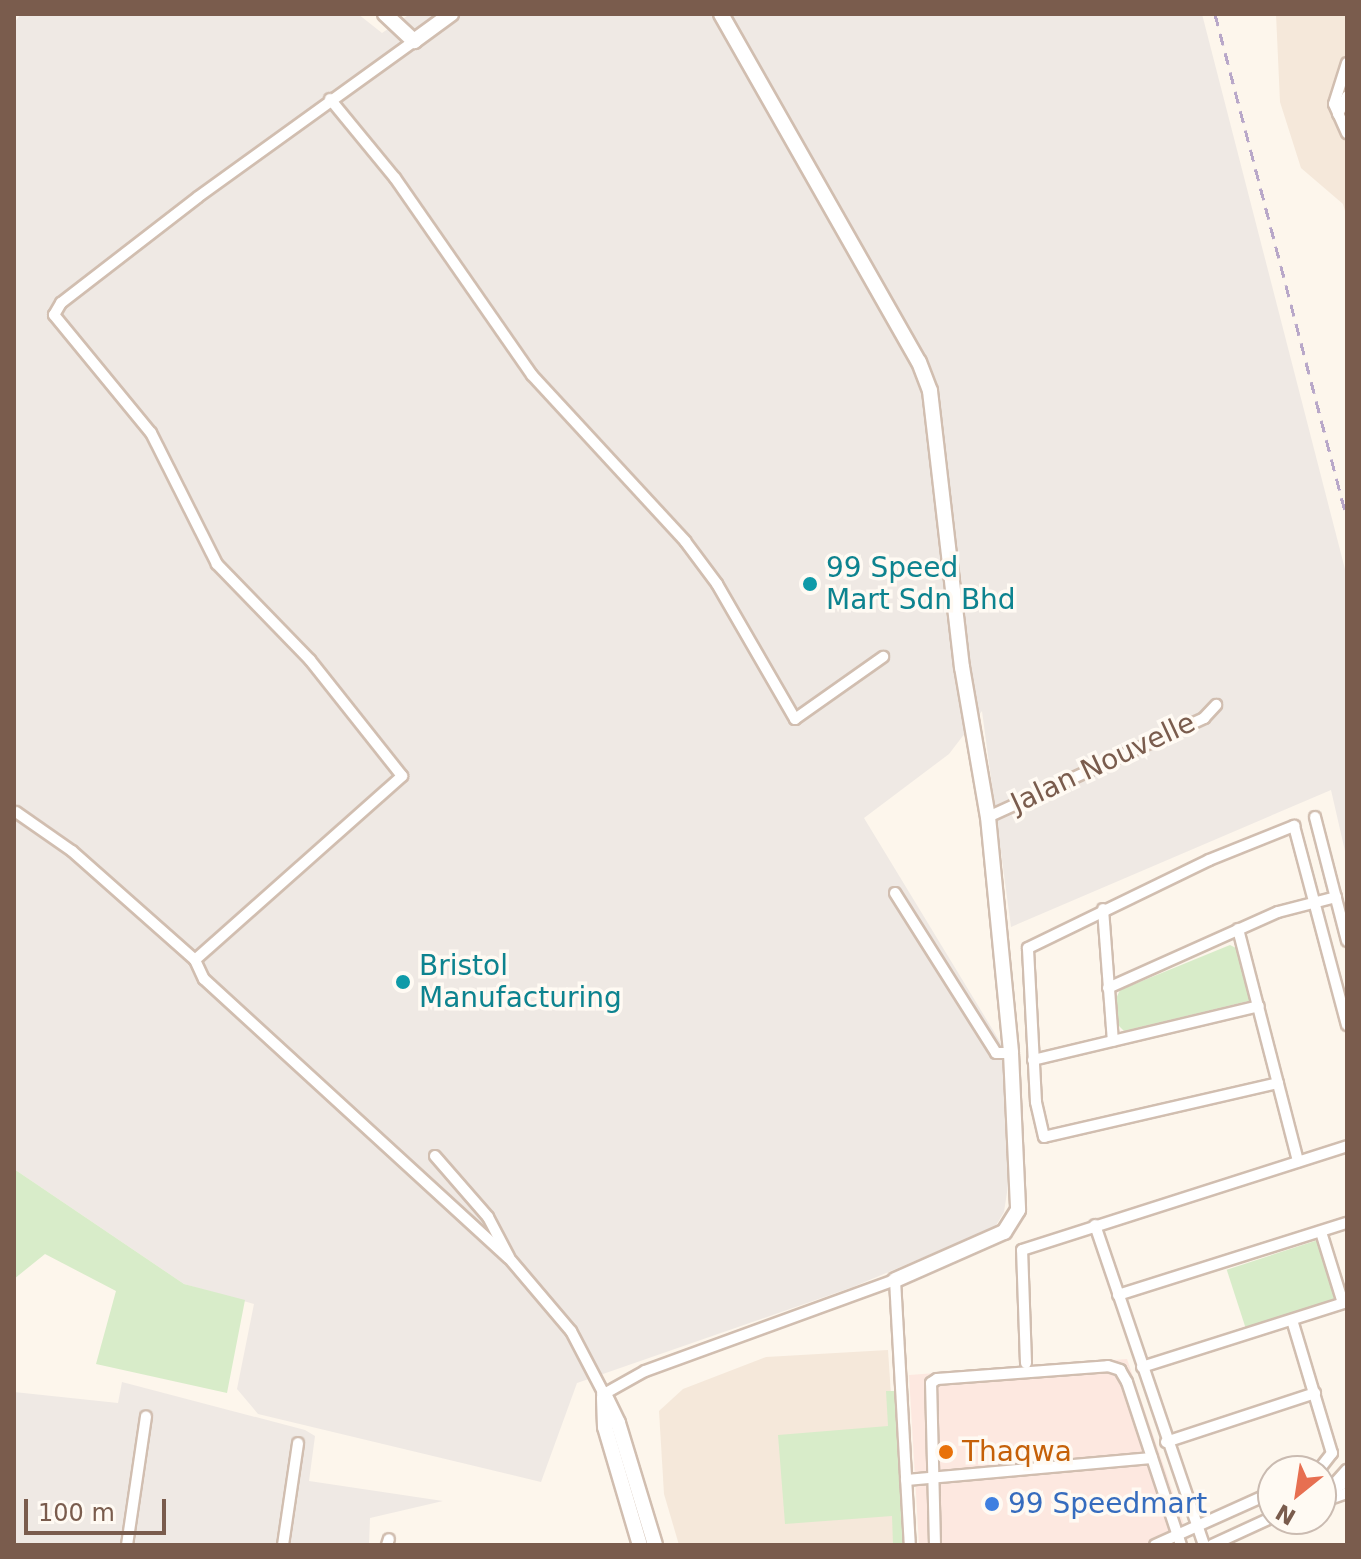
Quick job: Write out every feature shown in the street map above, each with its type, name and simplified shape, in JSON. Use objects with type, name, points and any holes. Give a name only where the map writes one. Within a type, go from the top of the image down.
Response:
[{"type":"street","points":[[385,14],[414,41]]},
{"type":"street","points":[[195,960],[402,776],[310,660],[217,564],[151,433],[54,315],[61,303],[330,99],[451,14]]},
{"type":"street","points":[[604,1394],[645,1371],[895,1280],[1013,1224],[1018,1190],[1011,1053],[988,817],[962,667],[930,391],[919,362],[721,14]]},
{"type":"street","points":[[1347,63],[1344,76],[1334,93],[1338,114],[1347,133]]},
{"type":"street","points":[[1338,114],[1347,96]]},
{"type":"street","points":[[330,99],[395,178],[532,375],[685,541],[717,584],[795,719],[883,657]]},
{"type":"street","name":"Jalan Nouvelle","points":[[988,817],[1204,718],[1216,705]]},
{"type":"street","points":[[16,812],[72,851],[195,960],[204,979],[509,1258],[571,1331],[615,1414],[655,1545]]},
{"type":"street","points":[[1315,817],[1347,941]]},
{"type":"street","points":[[1278,1083],[1044,1137],[1033,1060],[1026,956],[1034,943],[1285,825],[1298,833],[1347,1025]]},
{"type":"street","points":[[895,893],[996,1053],[1011,1053]]},
{"type":"street","points":[[1108,988],[1314,898],[1336,897]]},
{"type":"street","points":[[1103,909],[1113,1041]]},
{"type":"street","points":[[1238,929],[1298,1161]]},
{"type":"street","points":[[1033,1060],[1259,1006]]},
{"type":"street","points":[[1026,1363],[1022,1250],[1347,1146]]},
{"type":"street","points":[[435,1156],[488,1217],[509,1258]]},
{"type":"street","points":[[1118,1295],[1347,1223]]},
{"type":"street","points":[[1095,1225],[1194,1528],[1204,1545]]},
{"type":"street","points":[[1142,1367],[1345,1302],[1321,1232]]},
{"type":"street","points":[[895,1280],[910,1545]]},
{"type":"street","points":[[1292,1320],[1330,1455]]},
{"type":"street","points":[[935,1545],[931,1383],[1108,1366],[1120,1370],[1180,1541]]},
{"type":"street","points":[[1166,1442],[1315,1393]]},
{"type":"street","points":[[604,1394],[605,1427],[640,1545]]},
{"type":"street","points":[[127,1545],[146,1416]]},
{"type":"street","points":[[283,1545],[298,1443]]},
{"type":"street","points":[[906,1480],[1152,1458]]},
{"type":"street","points":[[1155,1545],[1180,1541],[1194,1528],[1257,1499]]},
{"type":"street","points":[[1212,1545],[1257,1524]]},
{"type":"shaded area","points":[[21,14],[358,14],[382,33],[410,14],[1202,14],[1347,577],[1347,860],[1331,790],[1011,927],[982,711],[949,754],[864,818],[1002,1045],[1009,1179],[1004,1212],[995,1227],[853,1287],[577,1383],[541,1482],[258,1414],[237,1389],[254,1304],[184,1284],[14,1169],[14,23]]},
{"type":"shaded area","points":[[1276,14],[1347,14],[1347,218],[1343,204],[1301,168],[1280,102]]},
{"type":"shaded area","points":[[888,1350],[901,1545],[679,1545],[664,1494],[659,1411],[683,1389],[766,1357]]},
{"type":"shaded area","points":[[1127,1359],[1189,1539],[1175,1545],[919,1545],[909,1375]]},
{"type":"shaded area","points":[[122,1382],[305,1430],[315,1436],[309,1481],[443,1501],[370,1518],[369,1545],[14,1545],[14,1392],[118,1403]]},
{"type":"green space","points":[[1230,945],[1236,948],[1253,1000],[1124,1031],[1116,1023],[1114,1003],[1120,990]]},
{"type":"green space","points":[[14,1169],[184,1284],[245,1300],[227,1393],[96,1364],[116,1291],[45,1254],[14,1279]]},
{"type":"green space","points":[[1318,1240],[1337,1298],[1246,1328],[1227,1270]]},
{"type":"green space","points":[[886,1391],[897,1391],[906,1545],[893,1545],[892,1516],[785,1524],[778,1435],[888,1426]]},
{"type":"railway","points":[[1215,14],[1347,519]]},
{"type":"place","name":"99 Speed Mart Sdn Bhd","points":[[810,584]]},
{"type":"place","name":"Bristol Manufacturing","points":[[403,982]]},
{"type":"place","name":"Thaqwa","points":[[946,1452]]},
{"type":"place","name":"99 Speedmart","points":[[992,1504]]}]
